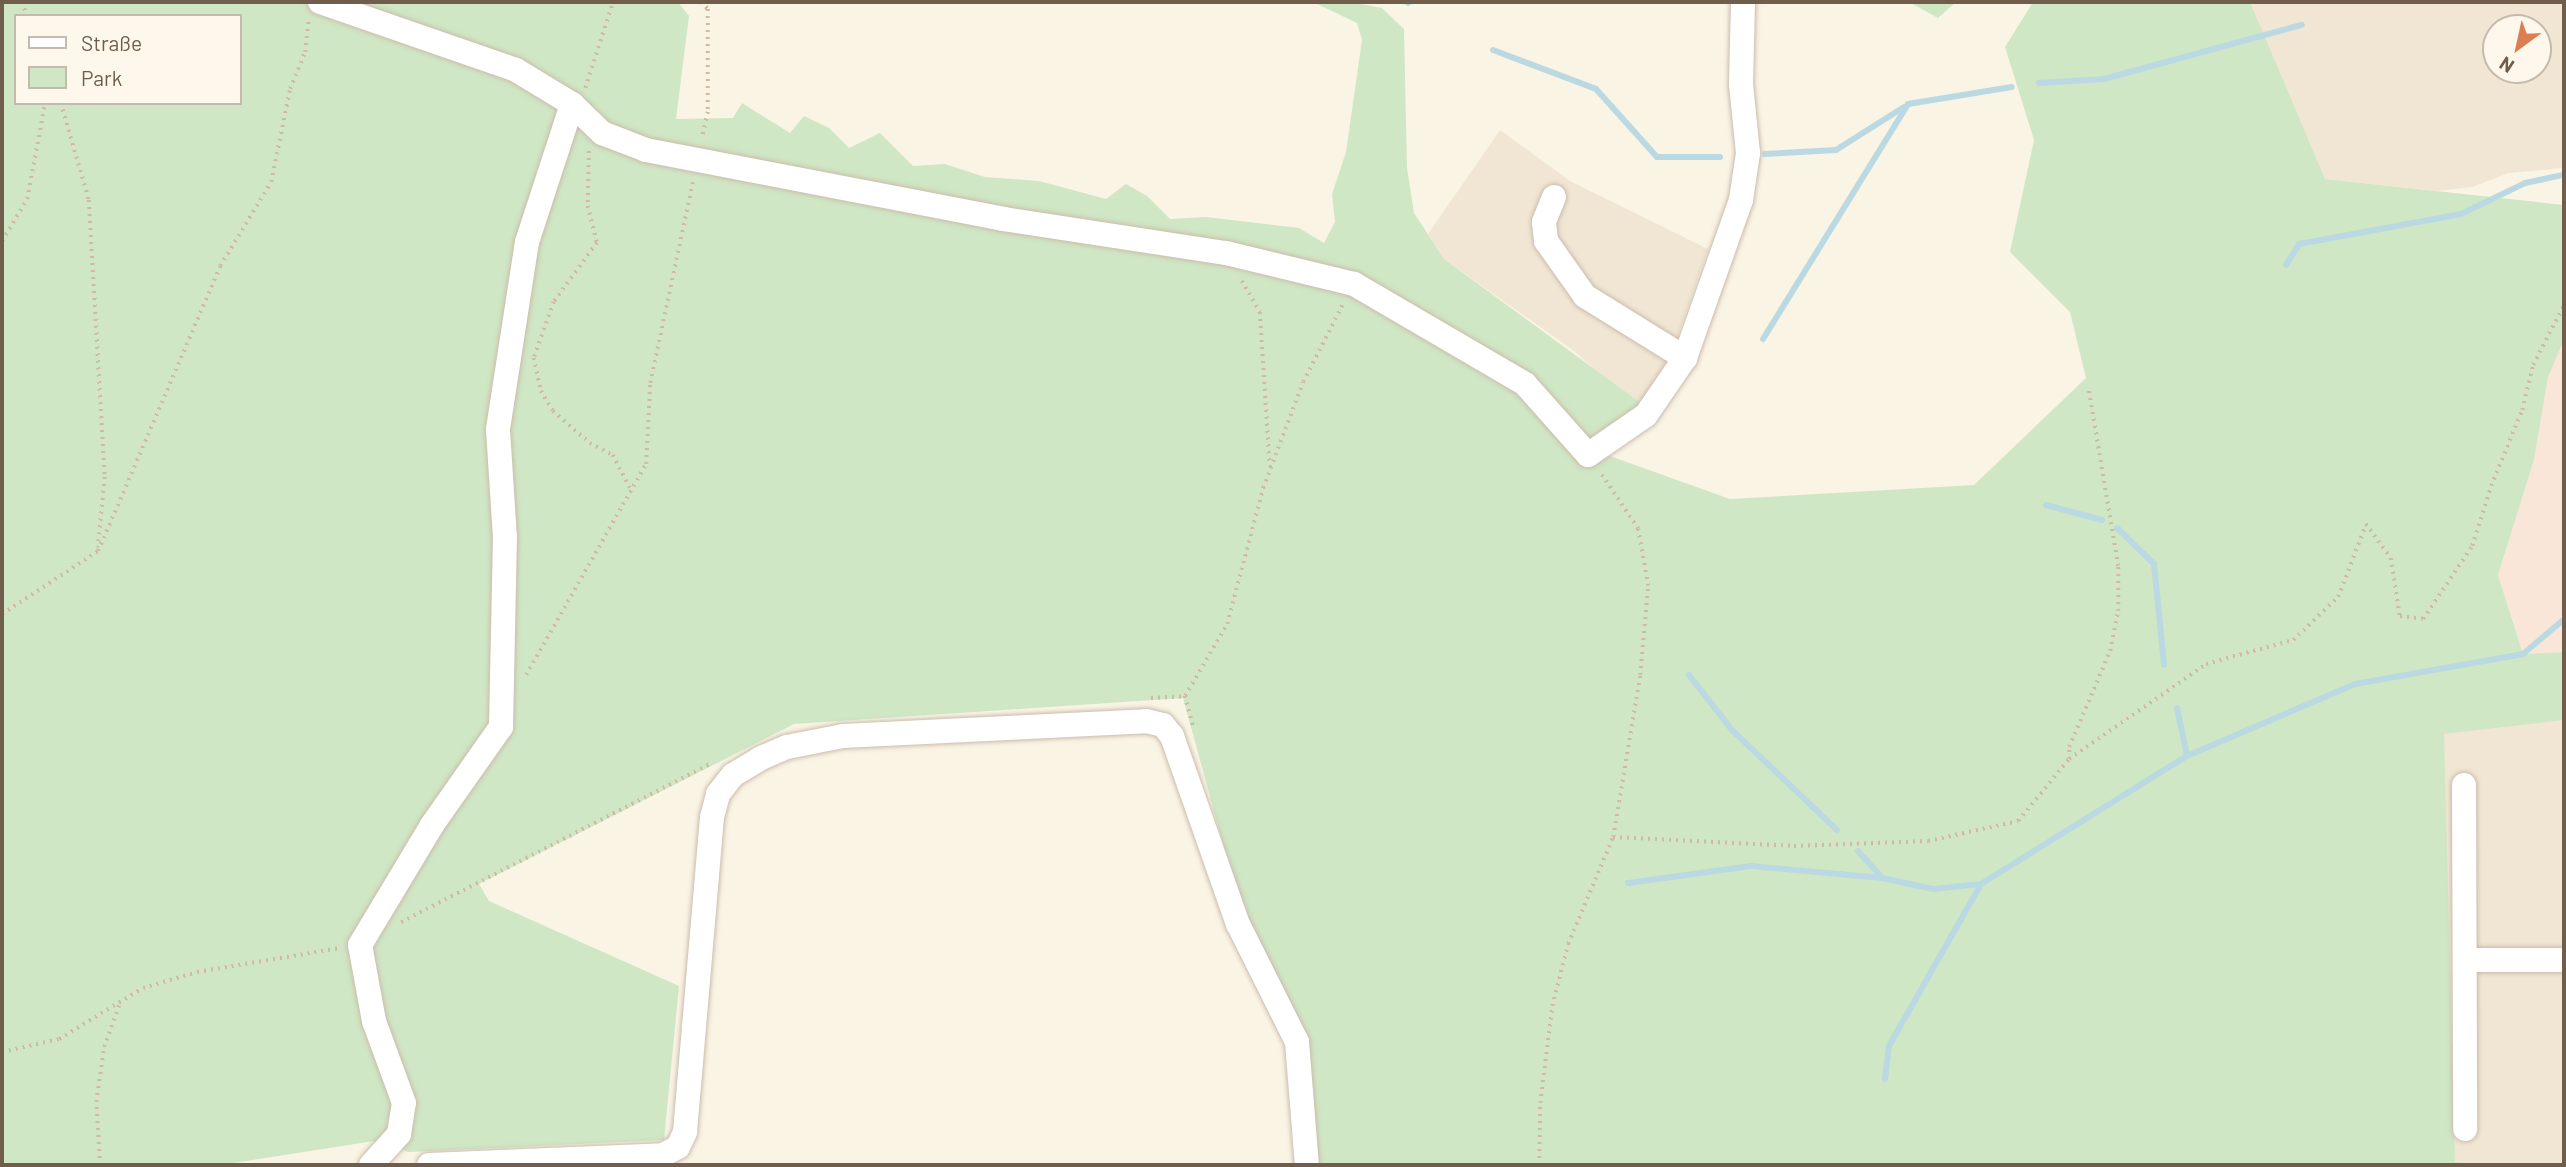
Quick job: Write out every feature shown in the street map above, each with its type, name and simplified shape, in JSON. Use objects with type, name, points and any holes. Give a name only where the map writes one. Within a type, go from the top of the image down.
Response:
[{"type":"street","points":[[314,8],[516,70],[579,112],[602,133],[646,150],[697,163],[1003,219],[1226,253],[1354,284],[1525,384],[1588,454],[1646,415],[1685,358],[1741,200],[1748,153],[1741,84],[1743,2]]},
{"type":"street","points":[[371,1165],[398,1134],[404,1103],[374,1021],[360,945],[432,825],[501,727],[505,538],[498,429],[527,242],[579,112]]},
{"type":"street","points":[[1554,197],[1544,222],[1546,241],[1585,296],[1685,358]]},
{"type":"street","points":[[429,1165],[663,1155],[678,1147],[685,1132],[712,817],[718,793],[733,775],[761,758],[787,747],[843,736],[1146,721],[1163,725],[1172,736],[1238,924],[1297,1042],[1307,1165]]},
{"type":"street","points":[[2464,785],[2465,1129]]},
{"type":"street","points":[[2465,960],[2564,960]]},
{"type":"path","points":[[613,2],[579,112],[588,206],[597,243],[554,302],[534,358],[541,391],[553,411],[590,443],[613,455],[621,479],[632,492]]},
{"type":"path","points":[[542,644],[646,464],[650,383],[708,112],[708,9],[701,2]]},
{"type":"path","points":[[2,614],[98,551],[220,266],[271,182],[290,89],[304,52],[314,8]]},
{"type":"path","points":[[2,241],[27,199],[46,105]]},
{"type":"path","points":[[62,105],[89,200],[105,477],[98,551]]},
{"type":"path","points":[[1226,253],[1260,312],[1270,469]]},
{"type":"path","points":[[1195,734],[1185,696],[1227,624],[1270,469],[1303,382],[1354,284]]},
{"type":"path","points":[[1613,837],[1794,846],[1928,841],[2018,821],[2069,759],[2206,664],[2293,640],[2338,597],[2366,524],[2391,558],[2400,616],[2423,619],[2472,546],[2522,410],[2533,365],[2564,304]]},
{"type":"path","points":[[2069,759],[2069,747],[2110,651],[2118,611],[2118,566],[2088,387]]},
{"type":"path","points":[[1539,1165],[1540,1103],[1552,1006],[1568,944],[1613,837],[1640,675],[1648,586],[1638,529],[1588,454]]},
{"type":"path","points":[[1143,698],[1185,696]]},
{"type":"path","points":[[395,926],[720,759]]},
{"type":"path","points":[[2,1052],[59,1039],[143,988],[197,972],[360,945]]},
{"type":"path","points":[[100,1165],[96,1102],[104,1047],[119,1003]]},
{"type":"shaded area","points":[[2564,2],[2564,168],[2509,173],[2472,187],[2438,191],[2325,179],[2248,3]]},
{"type":"shaded area","points":[[1500,130],[1570,181],[1708,249],[1658,391],[1643,411],[1574,351],[1444,259],[1428,234]]},
{"type":"shaded area","points":[[2564,340],[2564,652],[2523,654],[2498,575],[2534,460],[2548,377]]},
{"type":"shaded area","points":[[2443,720],[2564,720],[2564,1165],[2443,1165]]},
{"type":"green space","points":[[2,2],[678,2],[689,16],[676,119],[733,118],[742,103],[790,133],[804,116],[829,128],[849,148],[880,133],[913,166],[945,164],[985,177],[1039,181],[1106,199],[1126,184],[1147,196],[1170,219],[1206,217],[1299,228],[1324,243],[1335,222],[1332,194],[1346,152],[1362,40],[1357,23],[1313,2],[1350,2],[1382,8],[1404,29],[1407,168],[1414,213],[1444,259],[1638,401],[1646,415],[1596,451],[1730,499],[1974,485],[2086,378],[2070,312],[2010,252],[2034,140],[2005,47],[2033,2],[2250,2],[2325,179],[2564,205],[2564,340],[2548,377],[2534,460],[2498,575],[2523,654],[2564,652],[2564,720],[2444,734],[2455,1162],[2483,1165],[1317,1165],[1303,1036],[1239,902],[1183,698],[794,724],[479,884],[489,901],[679,986],[664,1140],[408,1152],[390,1144],[375,1148],[374,1141],[221,1165],[2,1165]]},
{"type":"green space","points":[[1909,2],[1956,2],[1938,18]]},
{"type":"waterway","points":[[2039,83],[2104,79],[2302,25]]},
{"type":"waterway","points":[[1493,50],[1596,89],[1657,157],[1720,157]]},
{"type":"waterway","points":[[1763,339],[1908,104],[2012,87]]},
{"type":"waterway","points":[[1765,154],[1836,150],[1904,107]]},
{"type":"waterway","points":[[2286,265],[2299,244],[2461,214],[2525,183],[2564,175]]},
{"type":"waterway","points":[[2046,505],[2102,520]]},
{"type":"waterway","points":[[2117,528],[2154,564],[2164,665]]},
{"type":"waterway","points":[[1628,883],[1751,866],[1882,878],[1933,889],[1981,884],[2187,756],[2355,684],[2523,654],[2562,621]]},
{"type":"waterway","points":[[1689,675],[1732,730],[1837,830]]},
{"type":"waterway","points":[[2177,708],[2187,756]]},
{"type":"waterway","points":[[1858,851],[1882,878]]},
{"type":"waterway","points":[[1885,1079],[1889,1046],[1981,884]]}]
